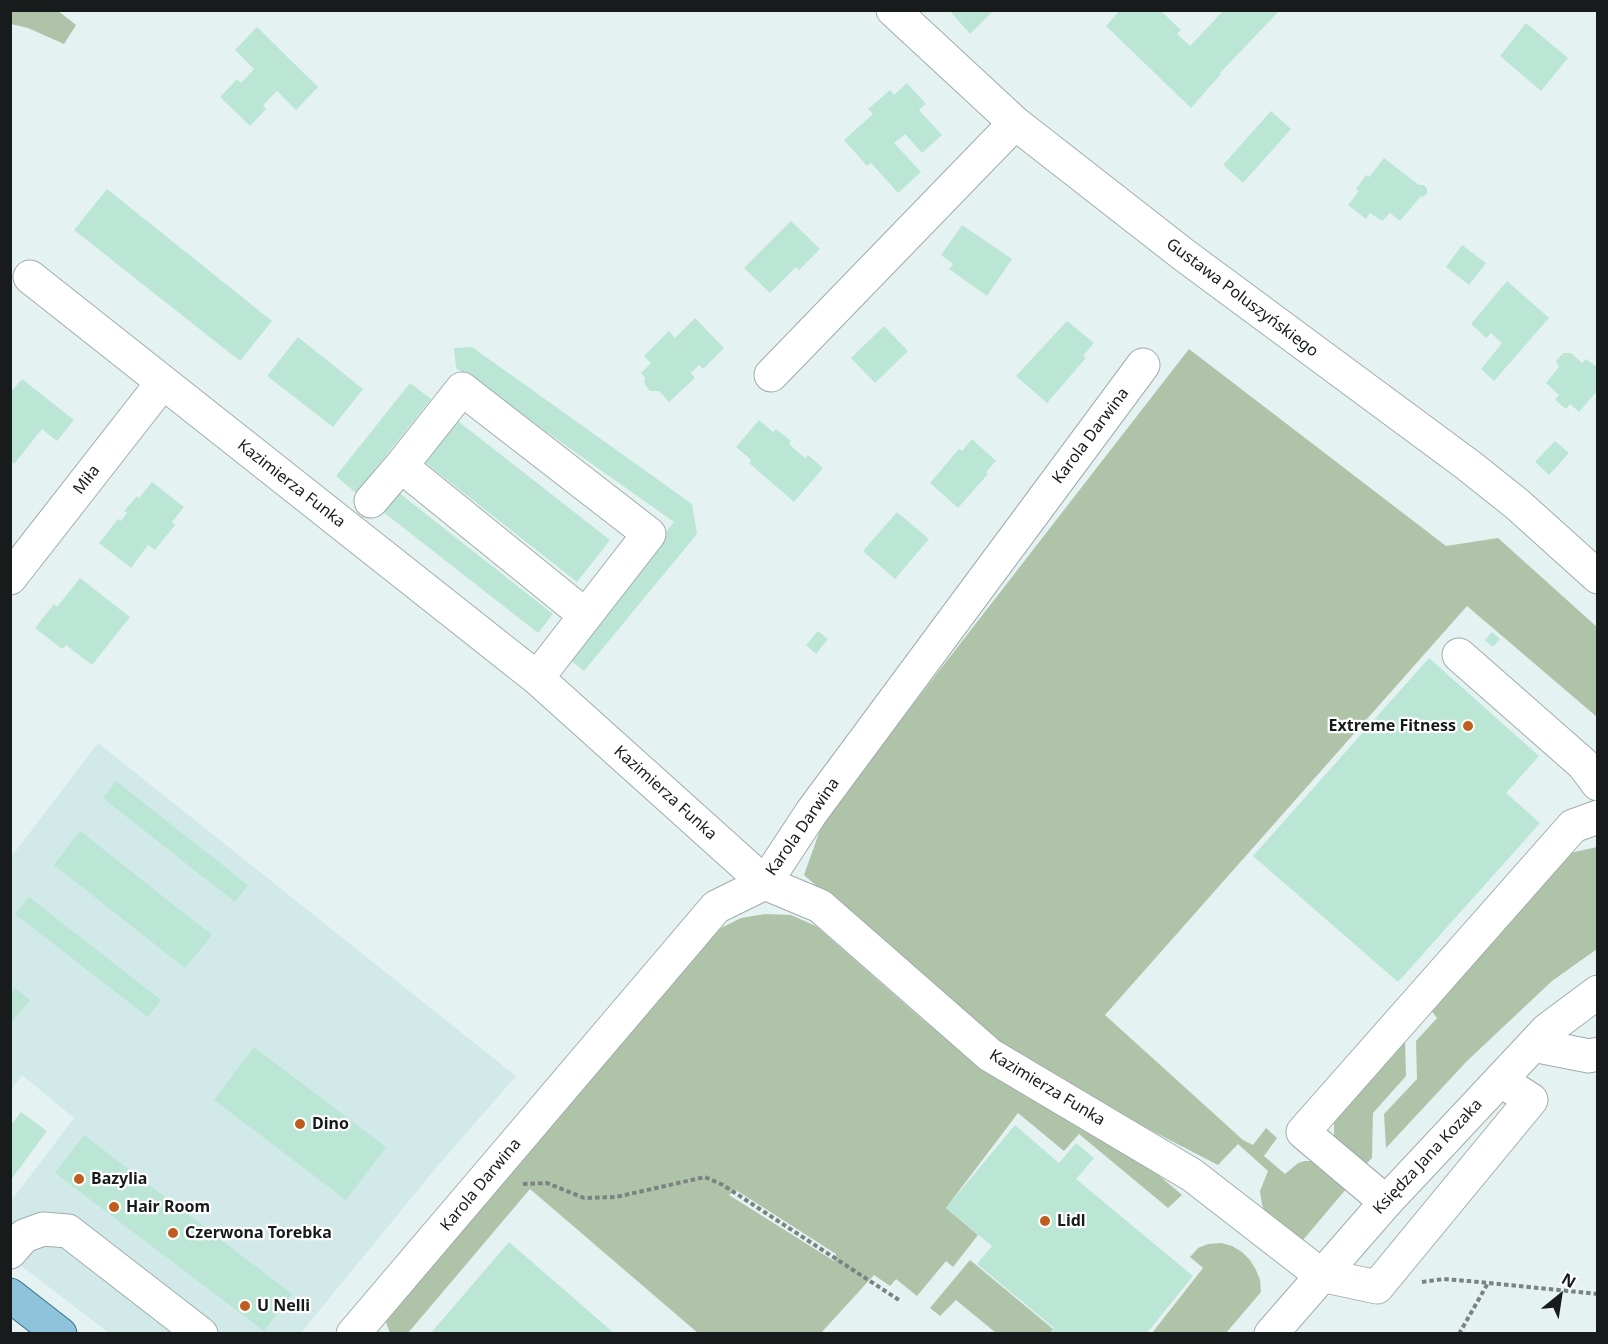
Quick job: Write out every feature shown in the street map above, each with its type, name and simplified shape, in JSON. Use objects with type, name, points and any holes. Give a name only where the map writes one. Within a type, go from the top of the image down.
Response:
[{"type":"main road","points":[[10,1295],[60,1334]]},
{"type":"street","name":"Gustawa Poluszyńskiego","points":[[893,10],[1015,123],[1184,255],[1468,465],[1516,504],[1598,578]]},
{"type":"street","points":[[771,375],[1015,123]]},
{"type":"street","name":"Kazimierza Funka","points":[[30,277],[537,678],[765,883],[820,906],[990,1055],[1192,1175],[1321,1275]]},
{"type":"street","name":"Karola Darwina","points":[[353,1334],[716,907],[765,883],[811,813],[1143,365]]},
{"type":"street","name":"Miła","points":[[10,578],[163,382]]},
{"type":"street","points":[[371,501],[462,389],[649,534],[537,678]]},
{"type":"street","points":[[401,466],[585,615]]},
{"type":"street","points":[[1460,655],[1583,764],[1598,784]]},
{"type":"street","points":[[1386,1202],[1303,1132],[1573,826],[1598,817]]},
{"type":"street","name":"Księdza Jana Kozaka","points":[[1271,1334],[1386,1202],[1547,1030],[1598,992]]},
{"type":"street","points":[[1533,1045],[1590,1056],[1598,1054]]},
{"type":"street","points":[[1321,1275],[1377,1287],[1531,1100],[1500,1080]]},
{"type":"street","points":[[10,1252],[24,1236],[43,1228],[68,1231],[201,1334]]},
{"type":"path","points":[[522,1184],[547,1183],[584,1198],[616,1197],[705,1177],[723,1185],[899,1300]]},
{"type":"path","points":[[1377,1287],[1444,1279],[1598,1294]]},
{"type":"path","points":[[1459,1334],[1488,1284]]},
{"type":"shaded area","points":[[98,743],[516,1076],[436,1168],[300,1334],[109,1333],[11,1258],[11,1201],[74,1118],[22,1075],[11,1090],[11,857]]},
{"type":"green space","points":[[57,10],[76,25],[64,44],[28,28],[11,24],[11,11]]},
{"type":"green space","points":[[1189,349],[1446,546],[1498,538],[1597,627],[1597,717],[1467,606],[1105,1015],[1243,1140],[1253,1145],[1266,1128],[1277,1138],[1264,1156],[1285,1174],[1298,1163],[1314,1161],[1347,1188],[1303,1240],[1291,1236],[1267,1215],[1262,1205],[1260,1191],[1268,1171],[1238,1144],[1218,1165],[1013,1059],[804,875],[824,819]]},
{"type":"green space","points":[[1597,847],[1597,949],[1552,981],[1467,1061],[1386,1148],[1384,1114],[1417,1079],[1416,1041],[1437,1018],[1430,1009],[1570,853]]},
{"type":"green space","points":[[765,914],[791,915],[816,926],[923,1020],[981,1066],[1114,1137],[1182,1195],[1168,1208],[1079,1134],[1064,1151],[1018,1113],[946,1208],[978,1235],[953,1267],[946,1261],[917,1296],[896,1279],[890,1286],[874,1275],[821,1333],[699,1334],[530,1189],[408,1333],[390,1333],[385,1320],[719,929],[741,918]],"holes":[[[736,1190],[836,1254],[834,1261],[729,1195]]]},
{"type":"green space","points":[[1405,1039],[1406,1076],[1373,1113],[1372,1158],[1364,1166],[1334,1138],[1334,1121]]},
{"type":"green space","points":[[1221,1243],[1232,1246],[1250,1260],[1260,1280],[1261,1292],[1226,1333],[1152,1333],[1203,1268],[1190,1257],[1198,1248]]},
{"type":"green space","points":[[970,1260],[1053,1329],[1050,1333],[996,1333],[956,1300],[940,1316],[930,1308]]},
{"type":"building","points":[[949,10],[994,10],[970,34]]},
{"type":"building","points":[[1120,10],[1160,10],[1181,30],[1177,34],[1190,46],[1224,10],[1280,10],[1220,73],[1191,108],[1106,26]]},
{"type":"building","points":[[1526,23],[1568,58],[1541,91],[1500,56]]},
{"type":"building","points":[[257,27],[318,87],[296,110],[277,91],[263,105],[266,109],[250,126],[220,97],[237,79],[241,83],[254,69],[235,50]]},
{"type":"building","points":[[907,83],[926,104],[919,110],[942,135],[922,153],[905,134],[894,143],[921,172],[898,193],[871,163],[867,166],[844,140],[873,114],[868,109],[890,90],[894,95]]},
{"type":"building","points":[[1271,111],[1291,129],[1243,183],[1223,165]]},
{"type":"building","points":[[1384,158],[1427,189],[1424,197],[1421,196],[1400,221],[1390,213],[1382,221],[1370,213],[1366,219],[1348,205],[1359,191],[1356,189],[1366,175],[1369,177]]},
{"type":"building","points":[[107,189],[272,321],[240,361],[74,230]]},
{"type":"building","points":[[791,221],[820,249],[799,270],[796,267],[770,293],[744,268]]},
{"type":"building","points":[[962,225],[1012,259],[987,296],[949,269],[953,264],[941,255]]},
{"type":"building","points":[[1462,245],[1486,263],[1469,285],[1446,267]]},
{"type":"building","points":[[1507,281],[1549,318],[1494,381],[1481,369],[1502,343],[1491,333],[1486,338],[1471,324]]},
{"type":"building","points":[[695,318],[724,348],[703,369],[699,365],[691,373],[695,378],[669,402],[659,391],[650,391],[646,386],[645,378],[641,373],[651,363],[644,356],[669,331],[675,338]]},
{"type":"building","points":[[1067,321],[1094,343],[1083,356],[1086,358],[1047,403],[1016,376]]},
{"type":"building","points":[[884,326],[908,351],[875,383],[851,358]]},
{"type":"building","points":[[298,337],[363,389],[333,427],[267,376]]},
{"type":"building","points":[[472,347],[692,504],[697,534],[584,671],[565,656],[674,522],[456,368],[454,348]]},
{"type":"building","points":[[1563,353],[1571,353],[1582,363],[1586,359],[1598,368],[1598,390],[1579,412],[1570,404],[1566,409],[1555,400],[1559,395],[1546,383],[1559,367],[1556,361]]},
{"type":"building","points":[[22,379],[74,420],[57,441],[42,429],[14,464],[10,461],[10,393]]},
{"type":"building","points":[[410,383],[431,399],[356,493],[336,476]]},
{"type":"building","points":[[454,418],[610,540],[577,582],[422,460]]},
{"type":"building","points":[[759,420],[773,432],[776,429],[791,441],[789,444],[805,458],[808,455],[823,468],[794,502],[749,463],[751,460],[736,447]]},
{"type":"building","points":[[972,439],[996,461],[986,472],[988,474],[958,508],[930,483],[959,449],[962,451]]},
{"type":"building","points":[[1555,441],[1569,453],[1549,475],[1535,462]]},
{"type":"building","points":[[152,482],[184,507],[172,522],[175,525],[155,550],[148,545],[131,568],[99,543],[118,519],[121,521],[127,513],[124,511]]},
{"type":"building","points":[[398,492],[553,614],[538,633],[382,511]]},
{"type":"building","points":[[897,512],[929,539],[895,579],[863,551]]},
{"type":"building","points":[[80,578],[130,617],[92,665],[66,645],[62,649],[35,628],[54,604],[57,607]]},
{"type":"building","points":[[818,631],[828,639],[816,654],[806,645]]},
{"type":"building","points":[[1492,632],[1500,639],[1493,647],[1485,640]]},
{"type":"building","points":[[1429,658],[1539,756],[1506,793],[1540,823],[1398,982],[1253,856]]},
{"type":"building","points":[[116,781],[248,885],[235,902],[103,798]]},
{"type":"building","points":[[80,831],[212,935],[185,968],[54,865]]},
{"type":"building","points":[[29,897],[161,1000],[148,1017],[15,914]]},
{"type":"building","points":[[15,988],[30,1000],[10,1024],[10,994]]},
{"type":"building","name":"Dino","points":[[254,1047],[386,1147],[346,1200],[214,1100]]},
{"type":"building","points":[[21,1112],[47,1131],[10,1181],[10,1126]]},
{"type":"building","name":"Lidl","points":[[1015,1125],[1059,1163],[1076,1143],[1094,1158],[1076,1179],[1193,1276],[1146,1334],[1050,1334],[1054,1328],[977,1264],[992,1246],[946,1208]]},
{"type":"building","name":"Czerwona Torebka","points":[[84,1135],[292,1294],[264,1331],[55,1173]]},
{"type":"building","points":[[509,1242],[615,1334],[430,1334]]},
{"type":"place","name":"Extreme Fitness","points":[[1468,726]]},
{"type":"place","name":"Dino","points":[[300,1124]]},
{"type":"place","name":"Bazylia","points":[[79,1179]]},
{"type":"place","name":"Hair Room","points":[[114,1207]]},
{"type":"place","name":"Lidl","points":[[1045,1221]]},
{"type":"place","name":"Czerwona Torebka","points":[[173,1233]]},
{"type":"place","name":"U Nelli","points":[[245,1306]]}]
